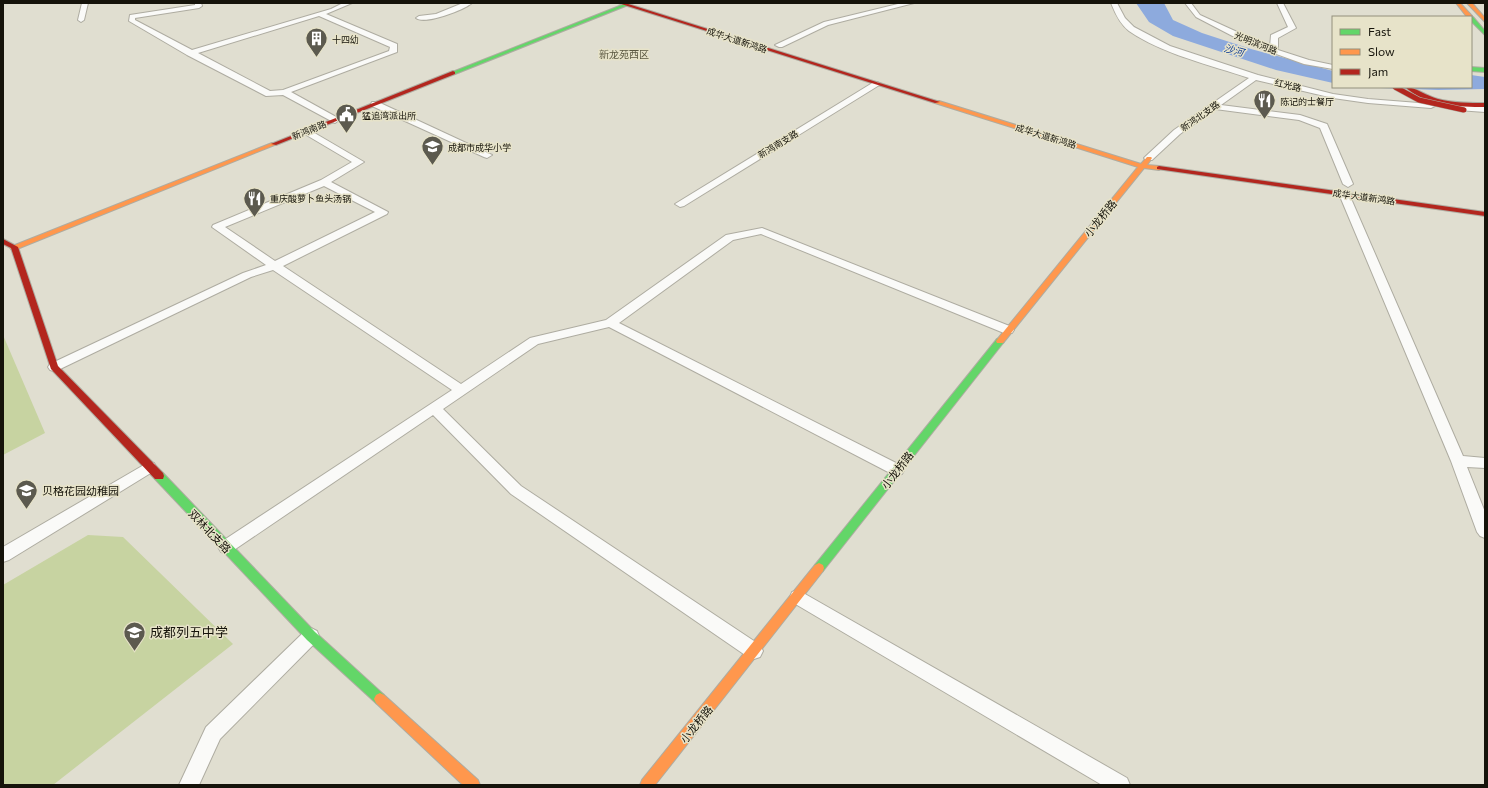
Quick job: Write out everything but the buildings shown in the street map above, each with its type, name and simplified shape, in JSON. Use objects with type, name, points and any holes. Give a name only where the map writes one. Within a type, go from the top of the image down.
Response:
[{"type":"main road","name":"成华大道新鸿路","points":[[641,3],[1089,140]]},
{"type":"main road","points":[[1458,3],[1470,16]]},
{"type":"main road","points":[[1469,3],[1485,21]]},
{"type":"main road","name":"成华大道新鸿路","points":[[626,4],[1142,166],[1347,187],[1485,214]]},
{"type":"main road","name":"新鸿南路","points":[[14,247],[626,4]]},
{"type":"main road","points":[[1472,18],[1485,34]]},
{"type":"main road","points":[[1472,69],[1485,70]]},
{"type":"main road","points":[[1472,74],[1485,75]]},
{"type":"main road","points":[[1396,88],[1400,92],[1428,103],[1464,110],[1485,111]]},
{"type":"main road","points":[[1409,88],[1418,94],[1433,99],[1462,104],[1485,105]]},
{"type":"main road","points":[[1145,157],[1244,170]]},
{"type":"main road","name":"小龙桥路","points":[[647,785],[1008,330],[1142,166],[1145,157]]},
{"type":"main road","points":[[3,241],[14,247]]},
{"type":"main road","name":"双林北支路","points":[[14,247],[54,367],[311,636],[474,785]]},
{"type":"street","points":[[81,20],[85,3]]},
{"type":"street","points":[[198,3],[199,6],[132,16],[132,21],[269,94],[284,92],[393,52],[394,46],[320,14]]},
{"type":"street","points":[[190,53],[320,14],[349,3]]},
{"type":"street","points":[[419,18],[437,16],[469,3]]},
{"type":"street","points":[[779,45],[826,23],[911,3]]},
{"type":"street","name":"红光路","points":[[1114,3],[1122,19],[1131,29],[1167,48],[1255,77],[1314,92],[1350,99],[1485,111]]},
{"type":"street","name":"光明滨河路","points":[[1188,3],[1198,16],[1249,41],[1307,62],[1332,67]]},
{"type":"street","points":[[1274,51],[1274,37],[1292,28],[1280,3]]},
{"type":"street","name":"新鸿北支路","points":[[1145,157],[1177,132],[1255,77]]},
{"type":"street","name":"新鸿南支路","points":[[680,204],[877,84]]},
{"type":"street","points":[[284,92],[335,120]]},
{"type":"street","points":[[375,104],[487,155]]},
{"type":"street","points":[[1214,106],[1300,118],[1324,126],[1485,532]]},
{"type":"street","points":[[306,131],[359,162],[324,182],[217,227],[461,390]]},
{"type":"street","points":[[54,367],[247,275],[276,265],[383,212],[324,182]]},
{"type":"street","points":[[226,547],[534,341],[610,323],[730,237],[762,231],[1008,330]]},
{"type":"street","points":[[610,323],[897,470]]},
{"type":"street","points":[[434,408],[516,490],[754,651]]},
{"type":"street","points":[[1458,461],[1485,462]]},
{"type":"street","points":[[3,555],[149,467]]},
{"type":"street","points":[[798,596],[1120,785]]},
{"type":"street","points":[[190,785],[212,733],[311,636]]},
{"type":"green space","points":[[3,335],[45,433],[3,455]]},
{"type":"green space","name":"成都列五中学","points":[[88,535],[123,537],[233,644],[53,785],[3,785],[3,585]]},
{"type":"water","name":"沙河","points":[[1136,3],[1164,3],[1173,20],[1202,33],[1251,49],[1332,71],[1332,83],[1276,70],[1173,36],[1149,22]]},
{"type":"water","points":[[1472,75],[1485,77],[1485,89],[1438,90],[1381,88],[1472,88]]},
{"type":"traffic: fast","points":[[453,73],[631,3]]},
{"type":"traffic: fast","points":[[1472,19],[1485,34]]},
{"type":"traffic: fast","points":[[1472,69],[1485,70]]},
{"type":"traffic: fast","points":[[819,568],[1000,341]]},
{"type":"traffic: fast","points":[[159,476],[311,636],[380,699]]},
{"type":"traffic: slow","points":[[1458,3],[1469,16]]},
{"type":"traffic: slow","points":[[1469,3],[1485,21]]},
{"type":"traffic: slow","points":[[937,102],[1142,166],[1159,168]]},
{"type":"traffic: slow","points":[[14,247],[274,144]]},
{"type":"traffic: slow","points":[[1000,341],[1149,158]]},
{"type":"traffic: slow","points":[[647,785],[819,568]]},
{"type":"traffic: slow","points":[[380,699],[473,785]]},
{"type":"traffic: jam","points":[[620,3],[937,102]]},
{"type":"traffic: jam","points":[[274,144],[453,73]]},
{"type":"traffic: jam","points":[[1397,88],[1419,100],[1464,110]]},
{"type":"traffic: jam","points":[[1410,88],[1417,93],[1435,100],[1455,104],[1485,105]]},
{"type":"traffic: jam","points":[[1159,168],[1485,214]]},
{"type":"traffic: jam","points":[[3,241],[14,247],[54,367],[159,476]]},
{"type":"place","name":"十四幼","points":[[316,58]]},
{"type":"place","name":"陈记的士餐厅","points":[[1264,120]]},
{"type":"place","name":"猛追湾派出所","points":[[347,134]]},
{"type":"place","name":"成都市成华小学","points":[[432,166]]},
{"type":"place","name":"重庆酸萝卜鱼头汤锅","points":[[255,218]]},
{"type":"place","name":"贝格花园幼稚园","points":[[27,510]]},
{"type":"place","name":"成都列五中学","points":[[134,652]]},
{"type":"district","name":"新龙苑西区","points":[[624,54]]}]
